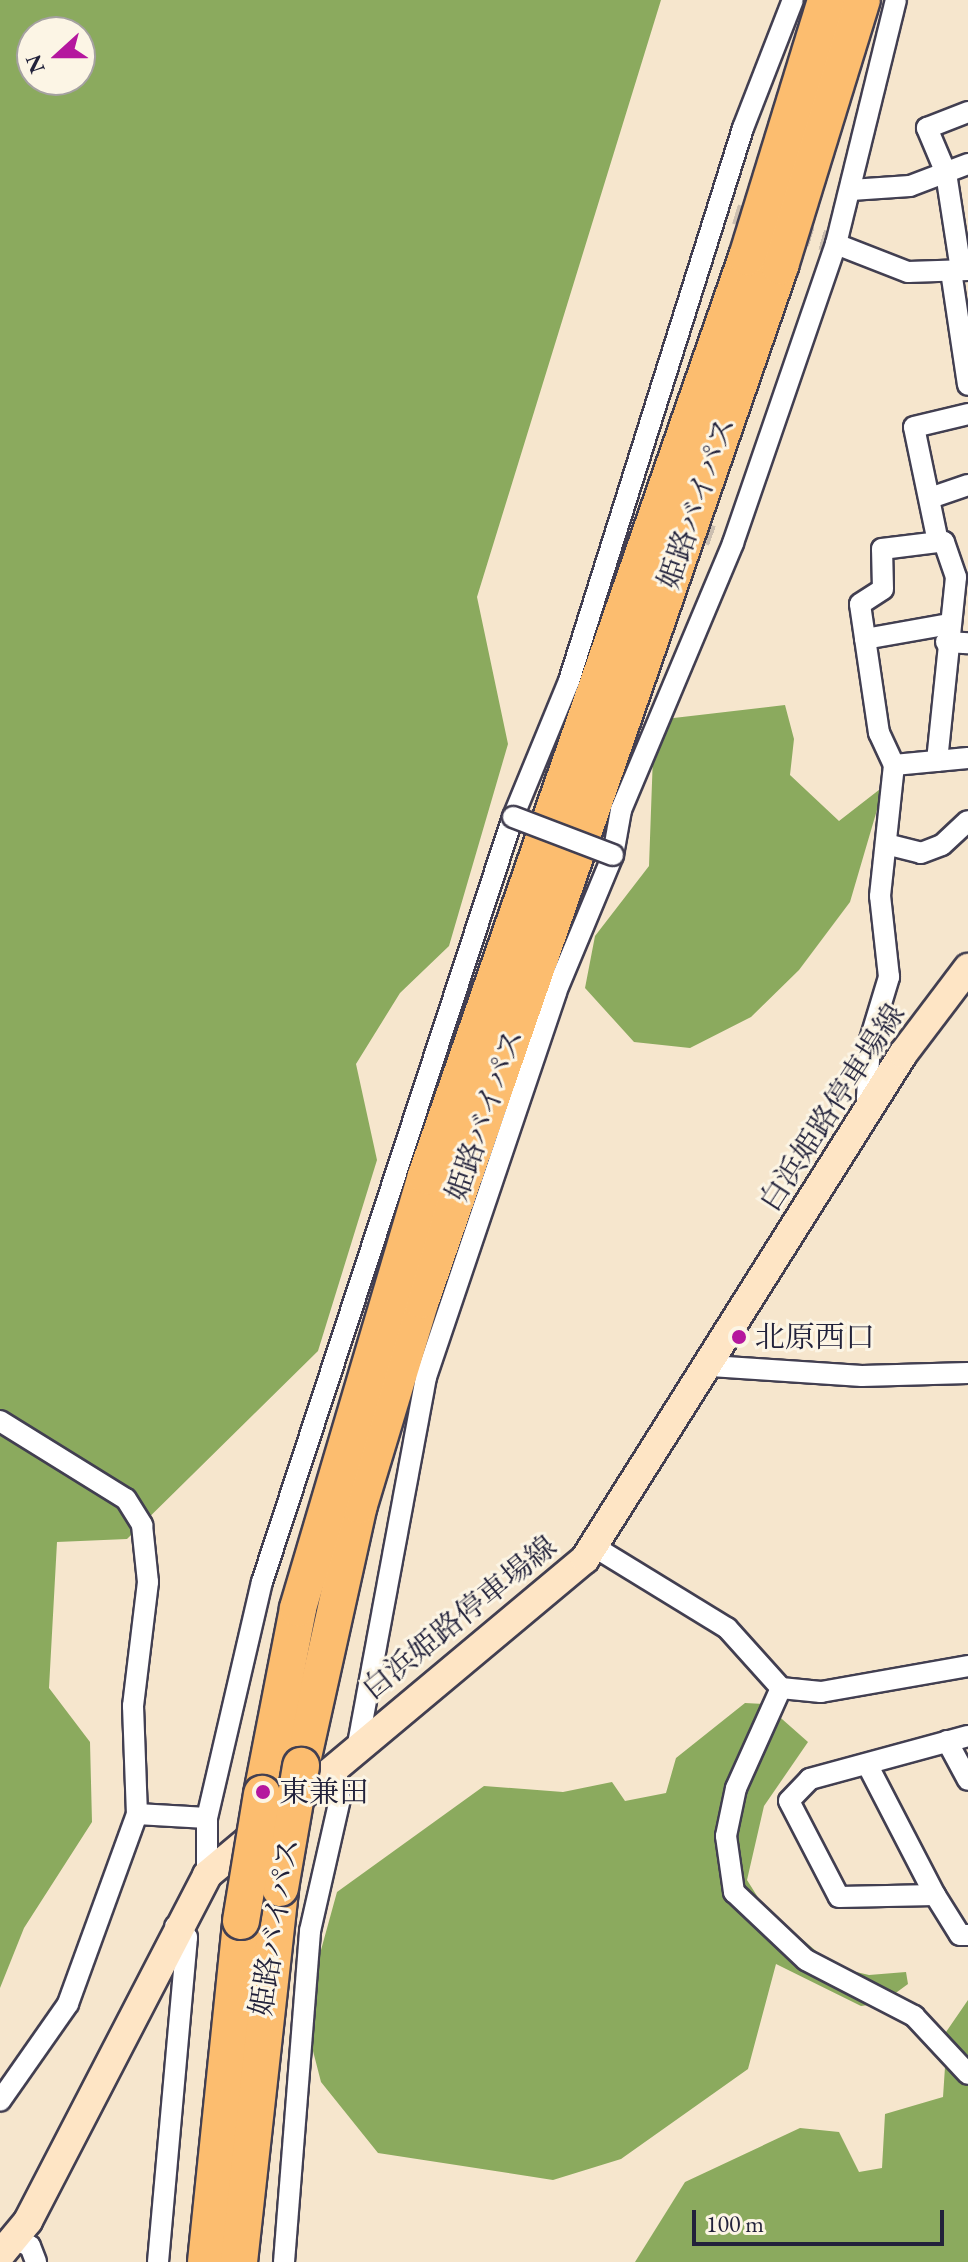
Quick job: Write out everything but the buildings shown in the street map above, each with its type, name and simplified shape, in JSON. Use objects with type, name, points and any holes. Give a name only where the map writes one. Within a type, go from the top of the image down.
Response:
[{"type":"highway","name":"姫路バイパス","points":[[206,2262],[241,1921],[298,1608],[426,1176],[747,257],[826,0]]},
{"type":"highway","name":"姫路バイパス","points":[[239,2262],[280,1888],[318,1765],[359,1505],[421,1300],[780,266],[862,0]]},
{"type":"main road","name":"白浜姫路停車場線","points":[[8,2248],[175,1926],[207,1875],[318,1765],[358,1744],[593,1546],[711,1366],[873,1103],[968,968]]},
{"type":"street","points":[[207,1875],[207,1818],[262,1582],[307,1457],[513,817],[569,681],[728,212],[743,128],[793,0]]},
{"type":"street","points":[[358,1744],[426,1377],[556,992],[613,855],[658,710],[726,540],[836,244],[896,0]]},
{"type":"street","points":[[968,112],[927,128],[946,173],[960,270],[968,385]]},
{"type":"street","points":[[851,190],[910,186],[968,164]]},
{"type":"street","points":[[836,244],[908,272],[960,270]]},
{"type":"street","points":[[938,542],[933,497],[920,482],[914,427],[968,414]]},
{"type":"street","points":[[933,497],[968,485]]},
{"type":"street","points":[[873,1103],[867,1098],[870,1040],[889,977],[880,896],[894,765],[879,733],[860,604],[883,589],[882,549],[944,542],[962,576],[948,633],[937,761]]},
{"type":"street","points":[[865,639],[948,633],[968,643]]},
{"type":"street","points":[[894,765],[968,758]]},
{"type":"street","points":[[513,817],[613,855]]},
{"type":"street","points":[[886,844],[921,853],[942,845],[968,821]]},
{"type":"street","points":[[711,1366],[862,1376],[968,1373]]},
{"type":"street","points":[[0,1421],[126,1499],[142,1525],[148,1582],[133,1706],[137,1814],[68,2004],[0,2101]]},
{"type":"street","points":[[593,1546],[727,1628],[781,1688],[821,1692],[968,1666]]},
{"type":"street","points":[[781,1688],[736,1788],[726,1836],[734,1892],[806,1960],[914,2016],[968,2074]]},
{"type":"street","points":[[935,1895],[839,1897],[789,1801],[810,1779],[968,1736]]},
{"type":"street","points":[[947,1741],[968,1780]]},
{"type":"street","points":[[867,1764],[935,1895],[960,1935],[968,1935]]},
{"type":"street","points":[[284,2262],[310,1931],[340,1799],[318,1765]]},
{"type":"street","points":[[137,1814],[207,1818]]},
{"type":"street","points":[[158,2262],[187,1937],[175,1926]]},
{"type":"street","points":[[8,2248],[30,2246],[36,2262]]},
{"type":"green space","points":[[0,0],[661,0],[477,597],[508,744],[449,946],[400,993],[356,1064],[377,1160],[318,1351],[127,1539],[57,1542],[49,1688],[90,1742],[92,1822],[24,1928],[0,1988]]},
{"type":"green space","points":[[785,705],[794,739],[790,775],[839,821],[884,786],[850,902],[799,970],[751,1017],[690,1048],[634,1042],[585,988],[595,936],[649,866],[653,755],[665,719]]},
{"type":"green space","points":[[745,1703],[765,1704],[808,1742],[764,1806],[747,1880],[764,1907],[835,1967],[869,1975],[906,1972],[908,1984],[882,2003],[861,2006],[776,1964],[748,2069],[621,2159],[553,2180],[378,2153],[321,2082],[313,2051],[313,1979],[337,1892],[484,1786],[563,1792],[612,1782],[625,1801],[666,1793],[676,1758]]},
{"type":"green space","points":[[968,2000],[968,2262],[635,2262],[685,2182],[800,2128],[839,2132],[859,2172],[882,2168],[885,2114],[943,2097],[945,2067],[933,2051]]},
{"type":"tunnel","points":[[735,214],[836,244]]},
{"type":"tunnel","points":[[637,509],[718,538]]},
{"type":"place","name":"北原西口","points":[[739,1337]]},
{"type":"place","name":"東兼田","points":[[263,1792]]}]
